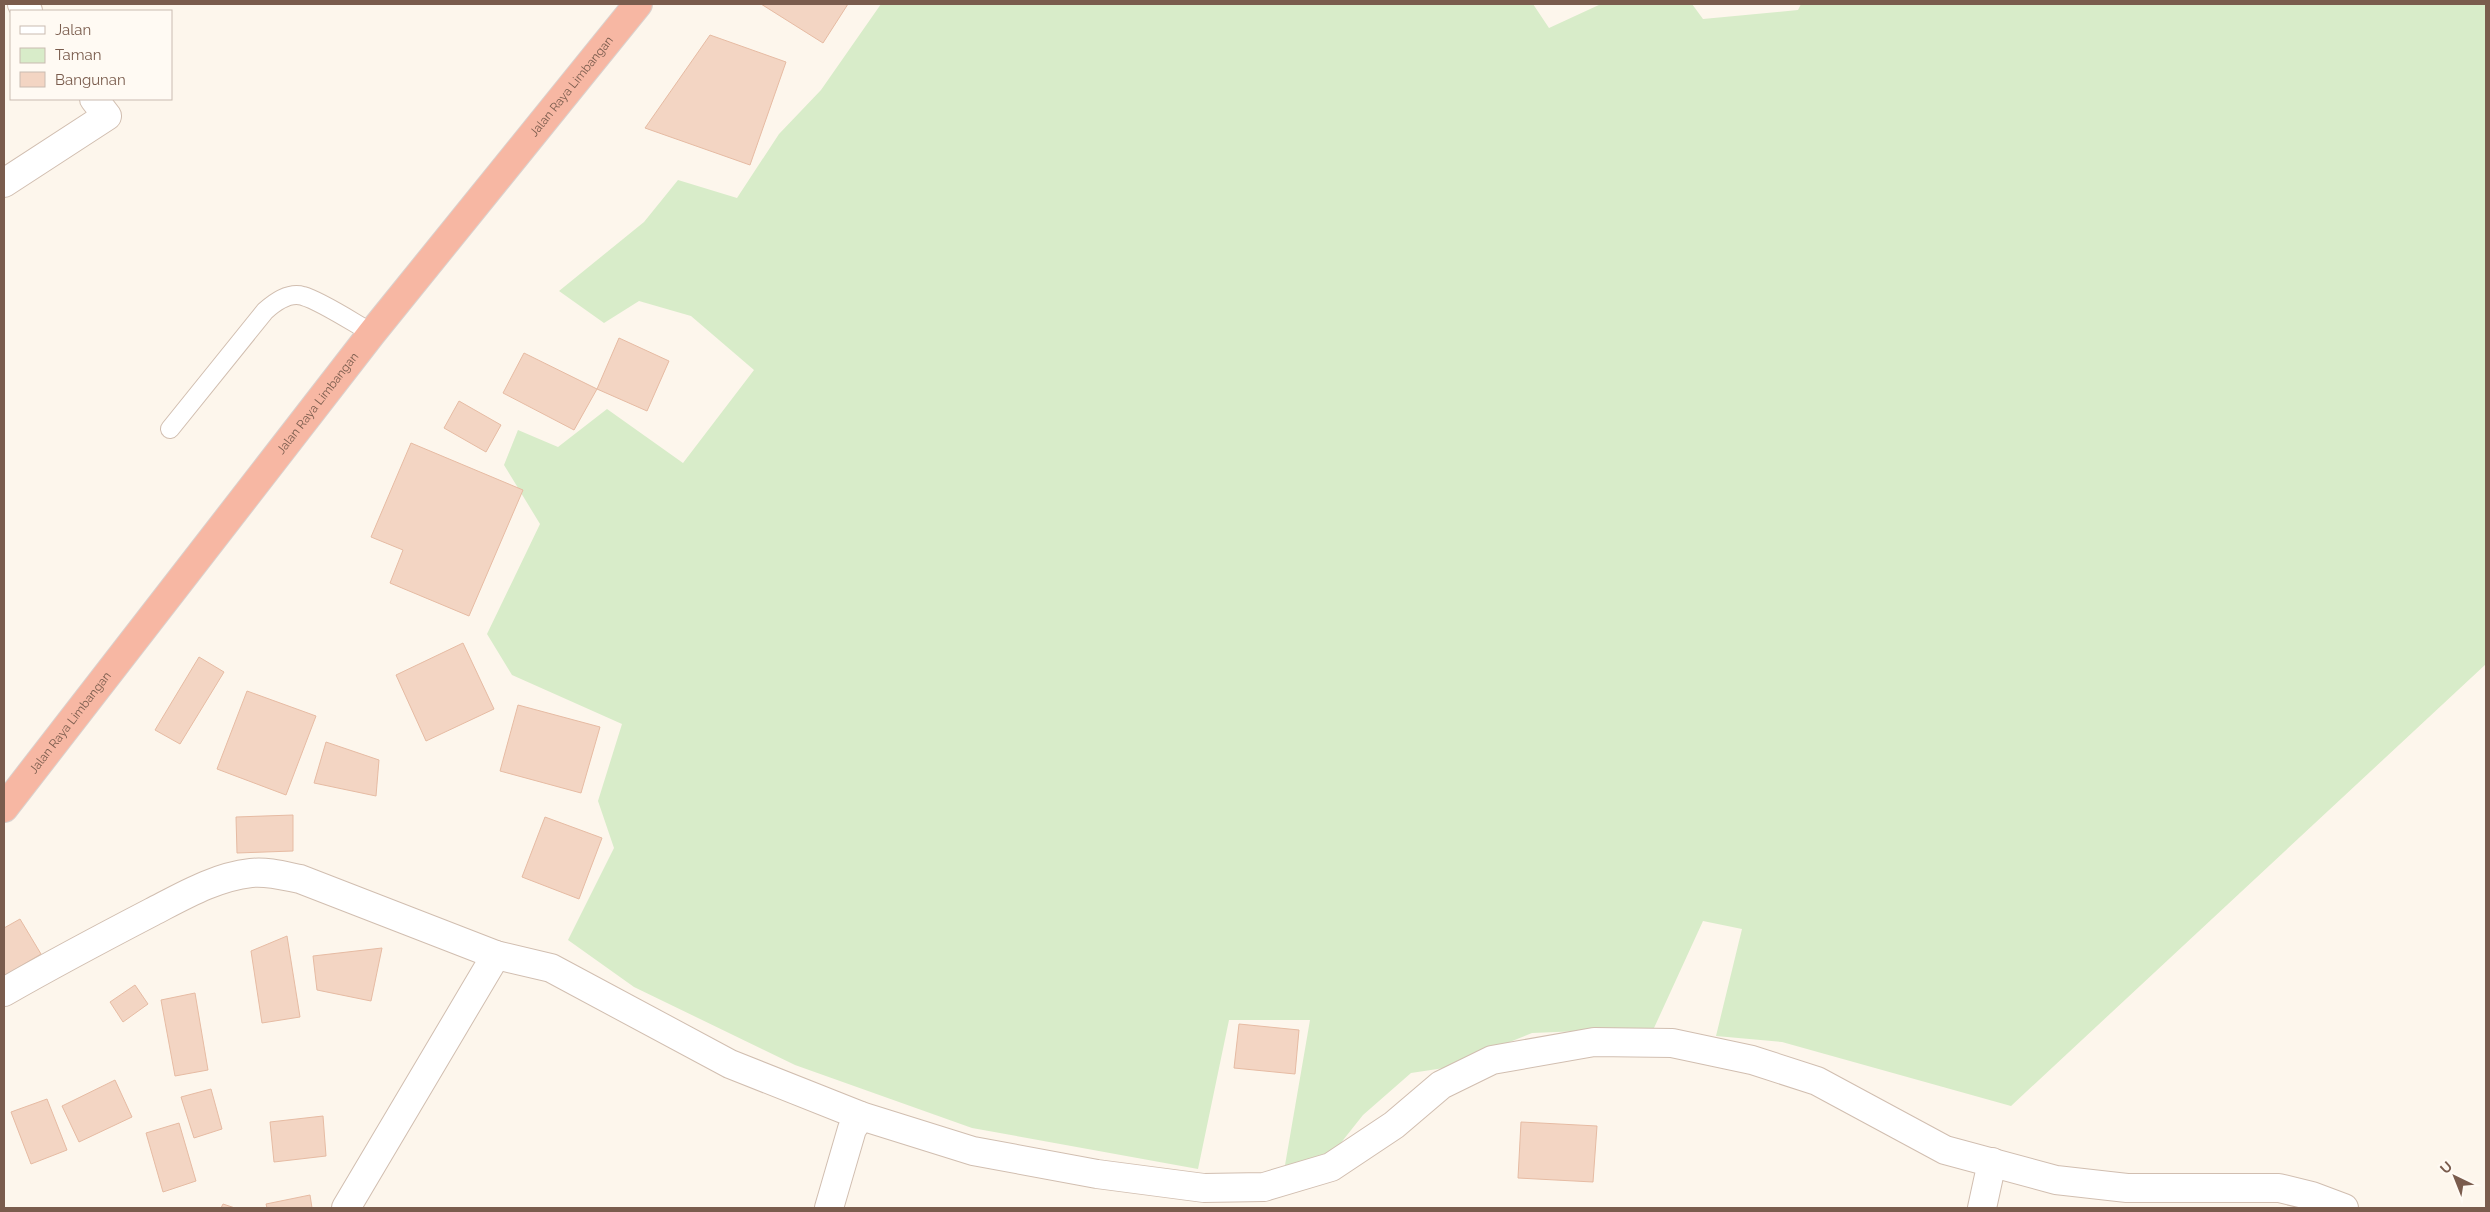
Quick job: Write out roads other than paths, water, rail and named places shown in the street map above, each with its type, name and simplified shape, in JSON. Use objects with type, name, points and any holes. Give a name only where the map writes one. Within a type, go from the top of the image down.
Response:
[{"type":"highway","name":"Jalan Raya Limbangan","points":[[4,808],[372,333],[638,4]]},
{"type":"street","points":[[4,183],[107,116],[95,100]]},
{"type":"street","points":[[4,992],[84,946],[202,887],[225,879],[252,873],[300,878],[496,955],[550,968],[730,1064],[856,1122],[973,1151],[1097,1174],[1204,1188],[1264,1187],[1331,1167],[1394,1125],[1441,1085],[1492,1060],[1594,1042],[1672,1043],[1752,1060],[1818,1081],[1945,1150],[2056,1180],[2127,1188],[2279,1188],[2312,1196],[2344,1208]]},
{"type":"street","points":[[346,1208],[496,955]]},
{"type":"street","points":[[829,1208],[836,1179],[856,1122]]},
{"type":"street","points":[[1982,1208],[1992,1162]]},
{"type":"lane","points":[[170,429],[265,310],[276,301],[289,296],[302,295],[372,333]]}]
